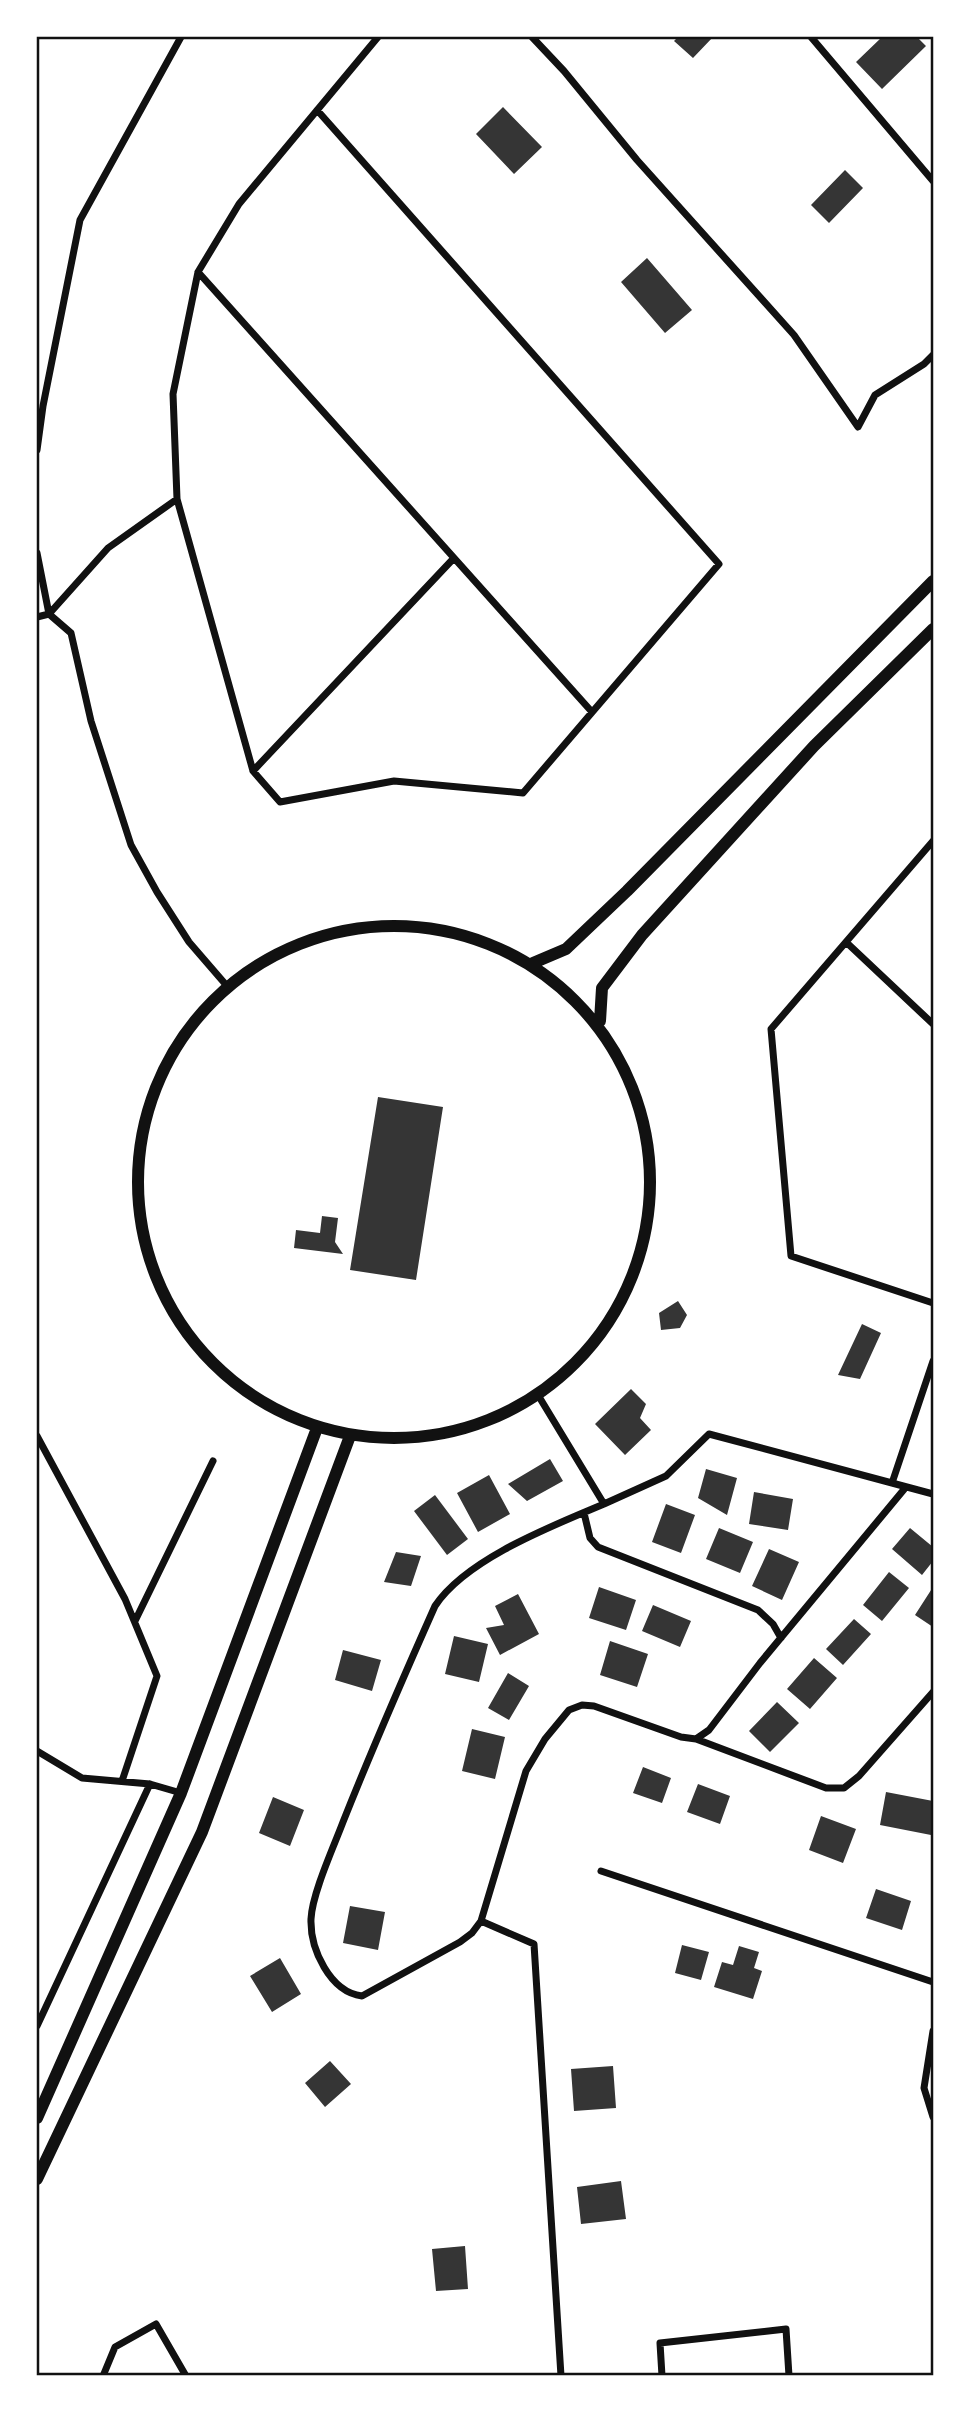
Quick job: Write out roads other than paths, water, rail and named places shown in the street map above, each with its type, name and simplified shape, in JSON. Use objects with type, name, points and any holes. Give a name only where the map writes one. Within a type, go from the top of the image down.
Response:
[{"type":"street","points":[[37,450],[80,220],[181,37]]},
{"type":"street","points":[[317,110],[719,564],[523,793],[394,781],[280,802],[253,771],[177,499],[173,394],[198,272],[239,204],[317,110],[378,37]]},
{"type":"street","points":[[532,37],[564,71],[637,160],[794,335],[858,426],[875,395],[924,364],[933,355]]},
{"type":"street","points":[[811,37],[933,181]]},
{"type":"street","points":[[198,272],[592,712]]},
{"type":"street","points":[[37,617],[49,614],[108,548],[177,499]]},
{"type":"street","points":[[37,552],[49,614],[71,633],[91,721],[131,845],[189,942],[227,986]]},
{"type":"street","points":[[253,771],[454,558]]},
{"type":"street","points":[[533,963],[566,949],[933,581]]},
{"type":"street","points":[[600,1021],[602,988],[642,935],[814,746],[933,629]]},
{"type":"street","points":[[933,841],[771,1029],[791,1256],[933,1303]]},
{"type":"street","points":[[394,924],[454,931],[533,963],[600,1021],[639,1104],[651,1169],[645,1235],[623,1297],[587,1352],[538,1395],[480,1425],[416,1439],[350,1436],[317,1427],[262,1403],[214,1366],[176,1318],[151,1263],[139,1204],[141,1143],[157,1084],[187,1031],[227,986],[277,953],[334,931],[394,924]]},
{"type":"street","points":[[846,942],[933,1024]]},
{"type":"street","points":[[892,1483],[933,1361]]},
{"type":"street","points":[[538,1395],[604,1504]]},
{"type":"street","points":[[37,2118],[181,1793],[317,1427]]},
{"type":"street","points":[[933,1494],[709,1434],[666,1476],[528,1536],[457,1580],[444,1592],[435,1606],[380,1730],[328,1861],[311,1916],[312,1944],[322,1963],[342,1989],[352,1995],[362,1996],[472,1933],[481,1921],[526,1771],[545,1739],[569,1710],[582,1705],[594,1706],[681,1737],[696,1739],[826,1788],[844,1788],[859,1776],[933,1692]]},
{"type":"street","points":[[37,1436],[125,1599],[157,1676],[122,1781]]},
{"type":"street","points":[[37,2179],[202,1832],[350,1436]]},
{"type":"street","points":[[135,1621],[213,1461]]},
{"type":"street","points":[[696,1739],[709,1730],[781,1637],[906,1487]]},
{"type":"street","points":[[584,1513],[590,1538],[598,1547],[758,1610],[773,1624],[781,1637]]},
{"type":"street","points":[[37,1751],[82,1779],[150,1784],[181,1793]]},
{"type":"street","points":[[37,2026],[150,1784]]},
{"type":"street","points":[[601,1871],[933,1982]]},
{"type":"street","points":[[481,1921],[534,1944],[561,2376]]},
{"type":"street","points":[[933,2031],[924,2088],[933,2117]]},
{"type":"street","points":[[103,2376],[115,2347],[156,2324],[186,2376]]},
{"type":"street","points":[[662,2376],[660,2343],[786,2329],[789,2376]]}]
